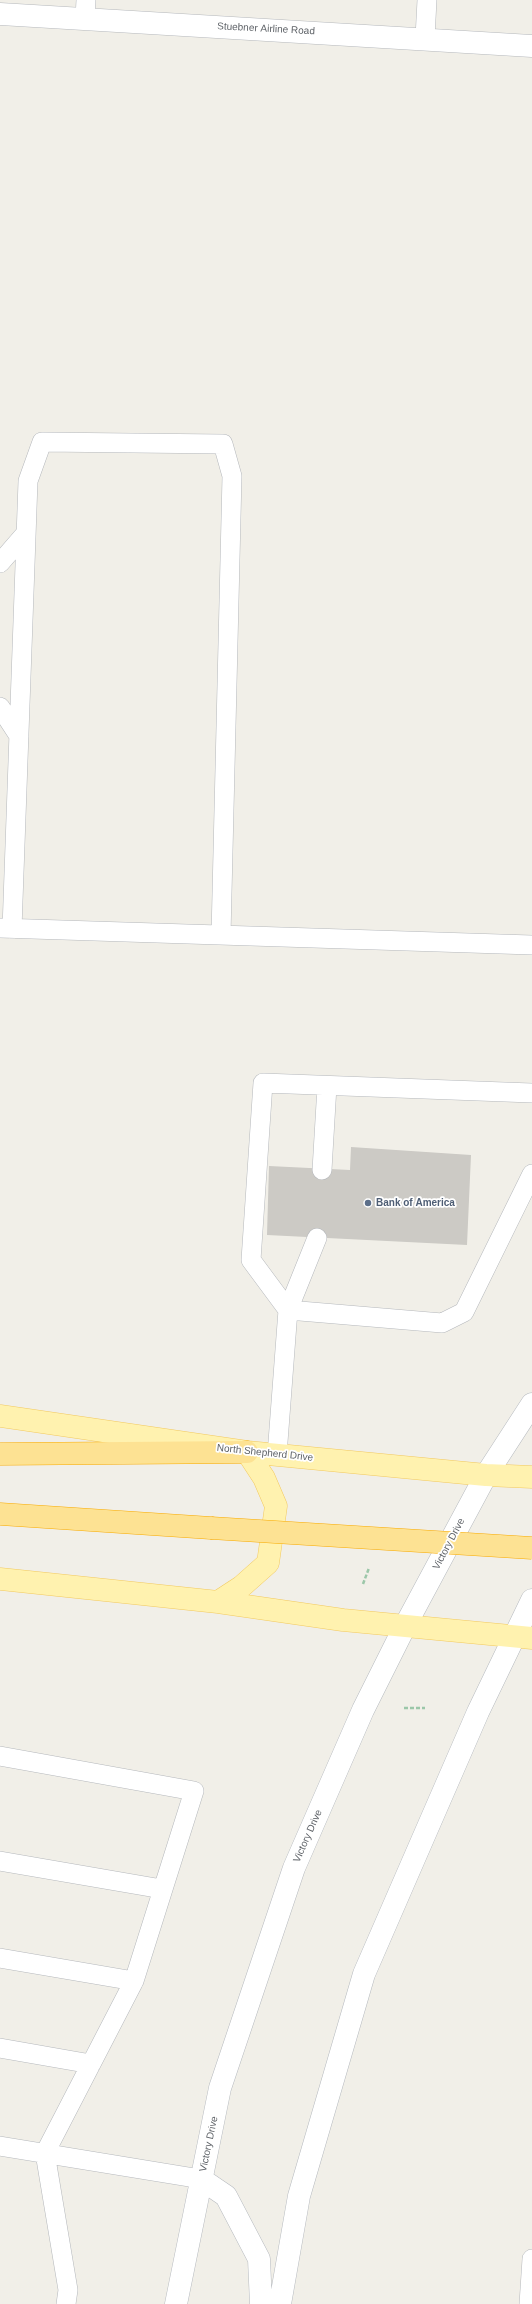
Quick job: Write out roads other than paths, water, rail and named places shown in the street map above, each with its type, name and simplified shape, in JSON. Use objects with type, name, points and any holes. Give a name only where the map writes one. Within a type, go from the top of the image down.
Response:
[{"type":"highway","points":[[0,1454],[247,1452]]},
{"type":"highway","points":[[0,1514],[532,1548]]},
{"type":"main road","name":"Stuebner Airline Road","points":[[0,14],[85,9],[532,46]]},
{"type":"main road","name":"Victory Drive","points":[[176,2304],[220,2088],[294,1868],[363,1710],[405,1626],[486,1475],[532,1404]]},
{"type":"main road","name":"North Shepherd Drive","points":[[0,1416],[247,1452],[486,1475],[532,1477]]},
{"type":"main road","points":[[218,1602],[241,1587],[268,1563],[276,1506],[264,1478],[247,1452]]},
{"type":"main road","points":[[0,1579],[218,1602],[343,1620],[523,1637]]},
{"type":"main road","points":[[280,2304],[299,2196],[364,1974],[472,1724],[523,1637],[532,1600]]},
{"type":"main road","points":[[201,2179],[226,2196],[259,2259],[261,2304]]},
{"type":"lane","points":[[425,38],[427,0]]},
{"type":"lane","points":[[221,935],[232,476],[223,444],[42,442],[28,481],[19,736],[6,929],[532,945]]},
{"type":"lane","points":[[0,563],[26,533]]},
{"type":"lane","points":[[0,707],[19,736]]},
{"type":"lane","points":[[532,1093],[263,1083],[252,1260],[288,1310],[442,1323],[464,1312],[532,1174]]},
{"type":"lane","points":[[322,1170],[327,1086]]},
{"type":"lane","points":[[277,1455],[288,1310],[317,1238]]},
{"type":"lane","points":[[0,1756],[194,1791],[134,1981],[45,2153],[68,2290],[66,2304]]},
{"type":"lane","points":[[0,1861],[162,1889]]},
{"type":"lane","points":[[0,1958],[134,1981]]},
{"type":"lane","points":[[0,2048],[91,2064]]},
{"type":"lane","points":[[0,2146],[201,2179]]},
{"type":"lane","points":[[529,2304],[532,2259]]},
{"type":"place","name":"Bank of America","points":[[368,1203]]}]
